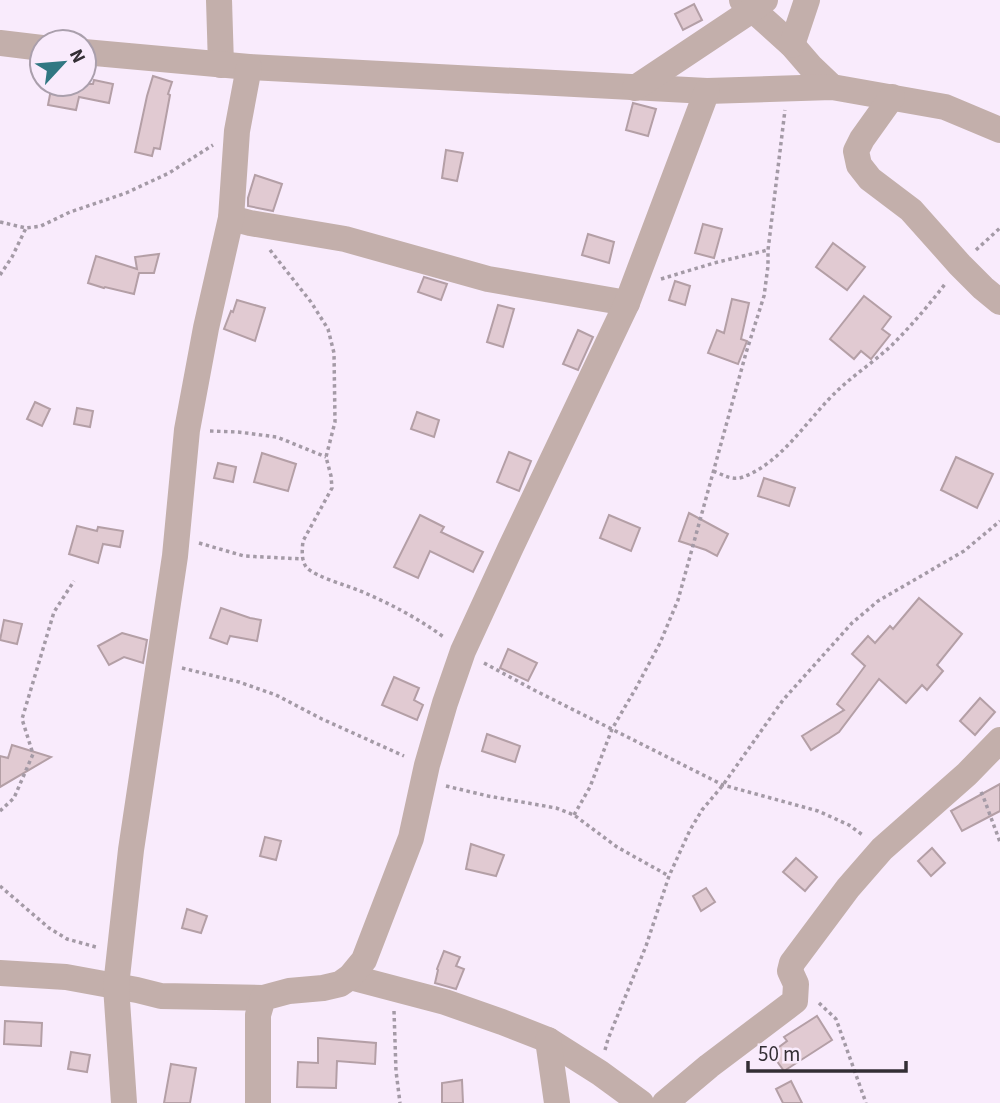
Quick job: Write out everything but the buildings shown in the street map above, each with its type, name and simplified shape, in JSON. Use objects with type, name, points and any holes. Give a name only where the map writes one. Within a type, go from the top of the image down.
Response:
[{"type":"street","points":[[219,0],[221,65]]},
{"type":"street","points":[[792,46],[807,0]]},
{"type":"street","points":[[635,88],[753,3],[811,68],[832,87]]},
{"type":"street","points":[[0,43],[28,46]]},
{"type":"street","points":[[98,53],[249,67],[635,88],[707,91],[832,87],[945,107],[1000,130]]},
{"type":"street","points":[[124,1103],[116,986],[131,850],[177,537],[187,430],[206,328],[241,220],[237,131],[249,67]]},
{"type":"street","points":[[0,973],[66,977],[161,996],[263,998],[289,991],[340,984],[350,977],[364,960],[411,838],[426,772],[463,651],[630,296],[707,91]]},
{"type":"street","points":[[892,97],[856,151],[859,165],[870,179],[911,210],[960,265],[1000,302]]},
{"type":"street","points":[[241,220],[345,239],[488,279],[630,296]]},
{"type":"street","points":[[664,1103],[795,1001],[796,984],[790,971],[792,963],[848,888],[883,849],[967,774],[1000,740]]},
{"type":"street","points":[[350,977],[445,1002],[548,1040],[600,1073],[640,1103]]},
{"type":"street","points":[[258,1103],[258,1015],[263,998]]},
{"type":"street","points":[[548,1040],[557,1103]]},
{"type":"path","points":[[574,815],[590,788],[612,729],[660,643],[678,600],[764,296],[787,89]]},
{"type":"path","points":[[0,222],[26,228],[40,226],[70,212],[126,193],[169,173],[237,131]]},
{"type":"path","points":[[241,220],[311,302],[328,329],[334,353],[335,422],[326,457],[332,488],[303,541],[303,559],[307,567],[323,577],[407,613],[463,651],[534,690],[723,785],[818,811],[849,825],[883,849]]},
{"type":"path","points":[[0,275],[26,228]]},
{"type":"path","points":[[713,471],[733,479],[744,477],[774,458],[839,388],[891,345],[960,265],[1000,228]]},
{"type":"path","points":[[630,296],[714,263],[768,250]]},
{"type":"path","points":[[187,430],[266,435],[326,457]]},
{"type":"path","points":[[600,1073],[608,1039],[646,946],[668,876],[702,810],[783,700],[852,623],[878,601],[964,551],[1000,521]]},
{"type":"path","points":[[177,537],[244,556],[303,559]]},
{"type":"path","points":[[0,811],[14,798],[33,754],[22,719],[54,612],[74,581]]},
{"type":"path","points":[[159,662],[239,682],[276,695],[399,755],[462,791],[556,808],[574,815],[617,847],[668,876]]},
{"type":"path","points":[[967,774],[984,796],[1000,842]]},
{"type":"path","points":[[0,886],[67,939],[119,953]]},
{"type":"path","points":[[796,984],[836,1018],[866,1103]]},
{"type":"path","points":[[393,988],[400,1103]]}]
